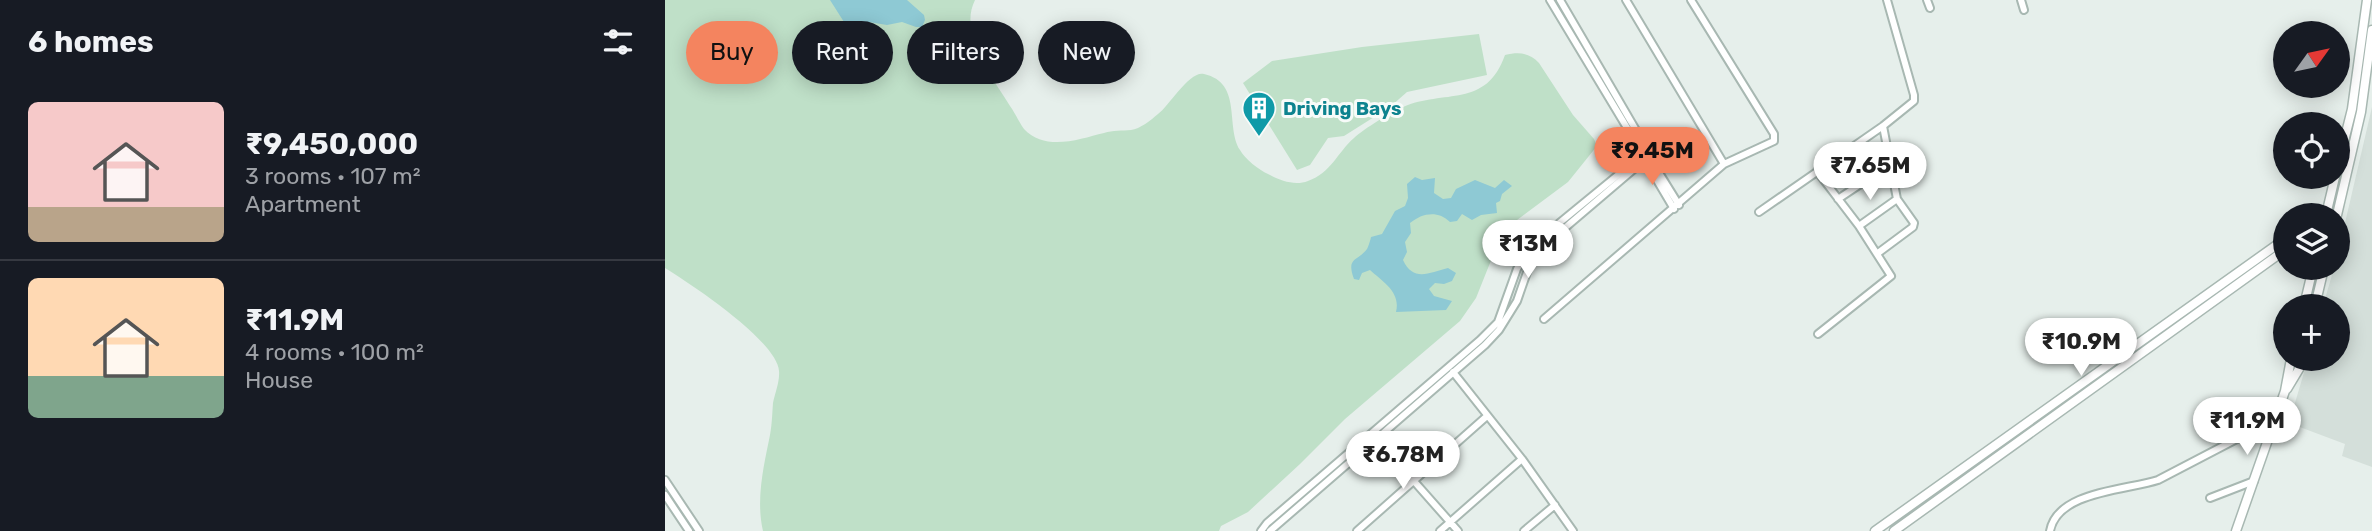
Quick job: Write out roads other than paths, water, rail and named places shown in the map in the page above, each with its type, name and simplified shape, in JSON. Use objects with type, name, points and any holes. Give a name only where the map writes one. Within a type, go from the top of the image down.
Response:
[{"type":"street","points":[[1550,0],[1676,207]]},
{"type":"street","points":[[1560,0],[1644,155]]},
{"type":"street","points":[[1626,0],[1724,164]]},
{"type":"street","points":[[1544,319],[1724,164],[1774,141],[1775,137],[1691,0]]},
{"type":"street","points":[[1759,212],[1882,127],[1914,101],[1915,95],[1887,0]]},
{"type":"street","points":[[1927,0],[1930,8]]},
{"type":"street","points":[[2021,0],[2024,10]]},
{"type":"street","points":[[2350,117],[2367,0]]},
{"type":"street","points":[[2338,203],[2361,112],[2372,30]]},
{"type":"street","points":[[1878,253],[1913,227],[1913,221],[1897,199],[1882,127]]},
{"type":"street","points":[[1261,531],[1267,523],[1452,371],[1498,322],[1517,269],[1529,247],[1644,155]]},
{"type":"street","points":[[1838,199],[1889,165]]},
{"type":"street","points":[[1817,171],[1890,272],[1890,278],[1818,334]]},
{"type":"street","points":[[1859,226],[1897,199]]},
{"type":"street","points":[[1875,531],[2273,248]]},
{"type":"street","points":[[1894,531],[2273,259]]},
{"type":"street","points":[[1452,371],[1522,459],[1573,531]]},
{"type":"street","points":[[2237,531],[2277,418],[2289,371]]},
{"type":"street","points":[[2285,391],[2298,371]]},
{"type":"street","points":[[1357,531],[1487,416]]},
{"type":"street","points":[[2050,531],[2056,517],[2079,499],[2158,480],[2277,418]]},
{"type":"street","points":[[1374,436],[1458,531]]},
{"type":"street","points":[[1270,531],[1374,436]]},
{"type":"street","points":[[1440,531],[1522,459]]},
{"type":"street","points":[[665,480],[699,531]]},
{"type":"street","points":[[2210,498],[2254,481]]},
{"type":"street","points":[[665,495],[689,531]]},
{"type":"street","points":[[1524,531],[1555,505]]},
{"type":"water","points":[[830,0],[907,0],[924,15],[925,20],[907,21],[907,24],[893,24],[893,21],[843,21]]},
{"type":"water","points":[[1415,177],[1422,180],[1435,178],[1434,193],[1443,199],[1451,198],[1456,189],[1475,180],[1495,188],[1504,180],[1512,186],[1496,203],[1497,213],[1481,215],[1472,220],[1462,214],[1457,221],[1450,222],[1430,214],[1410,223],[1411,233],[1405,242],[1407,252],[1403,260],[1407,267],[1417,274],[1448,268],[1456,273],[1452,281],[1435,283],[1429,289],[1434,296],[1452,301],[1446,310],[1396,312],[1396,299],[1385,283],[1370,270],[1362,273],[1359,280],[1354,279],[1352,272],[1352,263],[1367,249],[1371,237],[1382,234],[1395,211],[1405,206],[1408,198],[1407,184]]},
{"type":"place","name":"Driving Bays","points":[[1259,138]]}]
